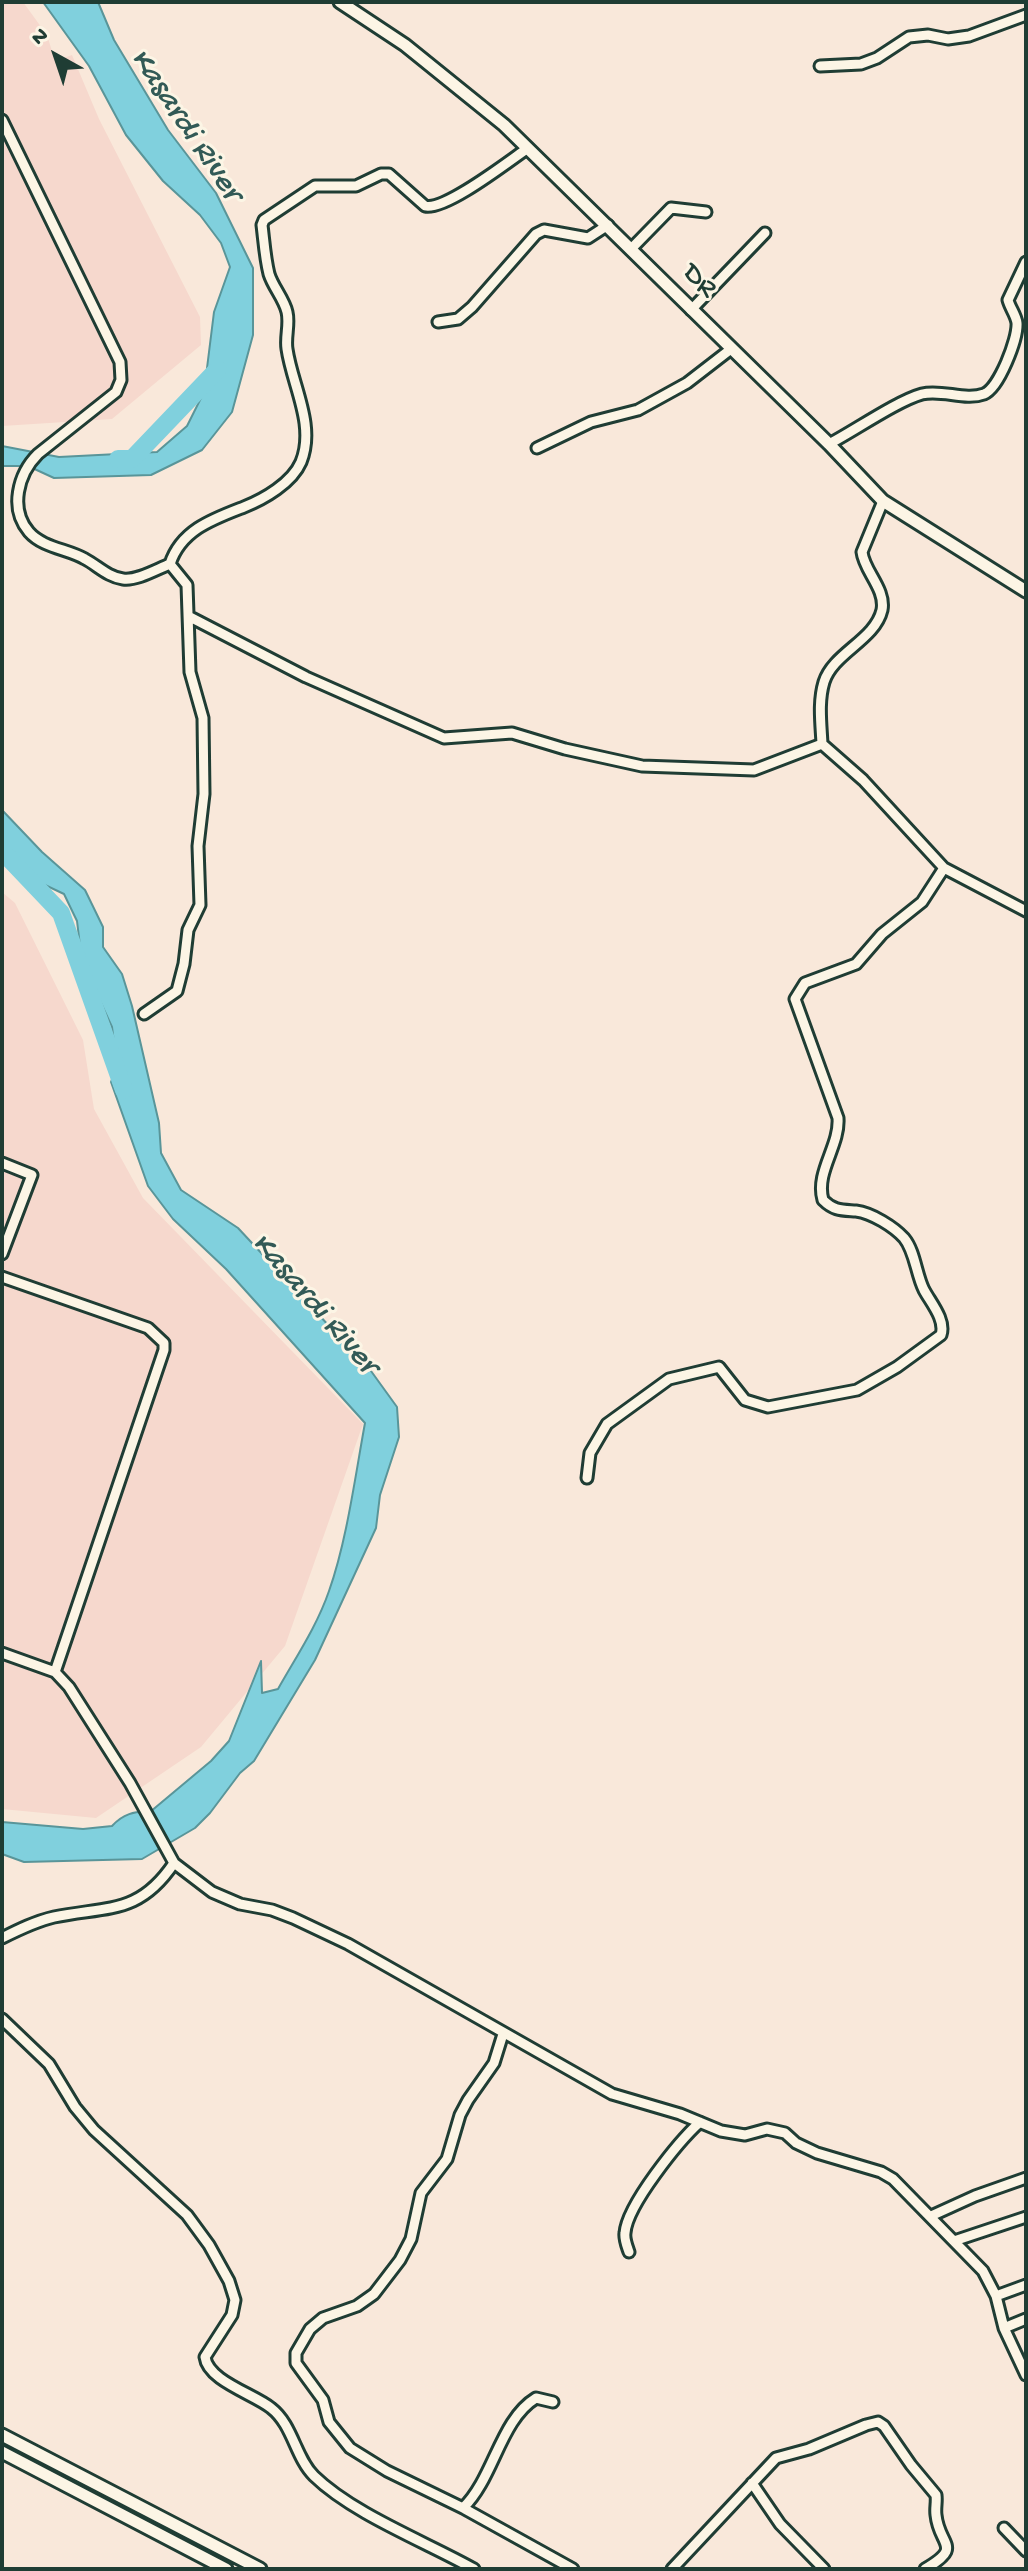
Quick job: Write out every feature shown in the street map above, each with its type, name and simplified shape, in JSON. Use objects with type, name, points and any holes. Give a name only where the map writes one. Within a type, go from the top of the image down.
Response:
[{"type":"street","name":"DR","points":[[340,2],[405,45],[504,125],[829,444],[883,501],[1026,591]]},
{"type":"street","points":[[820,66],[861,64],[877,58],[909,37],[928,35],[953,39],[969,36],[1026,15]]},
{"type":"street","points":[[2,120],[120,362],[116,392],[31,460],[18,490],[18,512],[30,533],[55,548],[84,558],[104,572],[126,580],[170,564]]},
{"type":"street","points":[[170,564],[174,552],[190,532],[269,494],[291,476],[300,463],[304,449],[304,412],[287,346],[287,312],[270,275],[262,225],[264,220],[315,186],[356,186],[384,173],[425,206],[438,207],[528,148]]},
{"type":"street","points":[[631,249],[671,208],[706,212]]},
{"type":"street","points":[[438,322],[458,319],[472,307],[536,234],[544,230],[588,238],[608,225]]},
{"type":"street","points":[[691,310],[765,233]]},
{"type":"street","points":[[829,444],[918,396],[935,392],[984,394],[990,389],[1003,369],[1016,330],[1008,300],[1026,262]]},
{"type":"street","points":[[537,448],[591,422],[638,410],[687,383],[731,349]]},
{"type":"street","points":[[883,501],[862,552],[863,561],[881,597],[882,608],[877,622],[830,670],[824,681],[820,704],[822,744],[863,780],[944,868],[1026,911]]},
{"type":"street","points":[[144,1014],[177,991],[188,930],[200,905],[198,846],[204,794],[203,718],[190,672],[187,585],[170,564]]},
{"type":"street","points":[[190,617],[306,677],[444,738],[512,733],[565,749],[642,766],[754,770],[822,744]]},
{"type":"street","points":[[587,1478],[590,1453],[607,1424],[669,1379],[719,1367],[745,1400],[768,1407],[857,1390],[897,1367],[941,1335],[943,1328],[940,1319],[916,1275],[911,1250],[904,1238],[875,1218],[856,1211],[836,1209],[823,1200],[820,1189],[839,1131],[838,1118],[795,999],[805,983],[856,964],[882,934],[922,902],[944,868]]},
{"type":"street","points":[[2,1163],[32,1175],[2,1254]]},
{"type":"street","points":[[2,1277],[148,1328],[164,1343],[55,1672]]},
{"type":"street","points":[[2,1653],[55,1672],[88,1714],[174,1863],[212,1892],[240,1904],[293,1918],[348,1944],[612,2094],[651,2104],[721,2131],[745,2135],[767,2129],[785,2133],[796,2143],[817,2153],[881,2172],[893,2179],[983,2271],[996,2296],[1004,2328],[1026,2375]]},
{"type":"street","points":[[2,1938],[53,1917],[101,1912],[142,1898],[154,1889],[174,1863]]},
{"type":"street","points":[[2,2019],[49,2064],[75,2107],[94,2130],[187,2215],[209,2245],[229,2281],[235,2300],[232,2315],[205,2357],[209,2369],[272,2409],[285,2424],[311,2474],[332,2491],[388,2525],[474,2569]]},
{"type":"street","points":[[503,2034],[494,2063],[460,2115],[447,2159],[421,2193],[411,2239],[400,2260],[374,2294],[357,2306],[323,2318],[310,2329],[296,2353],[296,2363],[323,2400],[329,2422],[350,2448],[387,2471],[463,2508],[573,2569]]},
{"type":"street","points":[[629,2252],[624,2235],[638,2203],[669,2156],[700,2122]]},
{"type":"street","points":[[931,2216],[1026,2178]]},
{"type":"street","points":[[954,2241],[1026,2217]]},
{"type":"street","points":[[996,2296],[1026,2285]]},
{"type":"street","points":[[1004,2328],[1026,2319]]},
{"type":"street","points":[[463,2508],[479,2490],[506,2435],[526,2404],[536,2398],[553,2402]]},
{"type":"street","points":[[672,2569],[776,2458],[809,2449],[878,2422],[936,2495],[936,2516],[947,2544],[942,2559],[925,2569]]},
{"type":"street","points":[[2,2435],[260,2569]]},
{"type":"street","points":[[2,2452],[226,2569]]},
{"type":"street","points":[[752,2483],[780,2524],[824,2569]]},
{"type":"street","points":[[1004,2528],[1026,2551]]},
{"type":"shaded area","points":[[2,2],[23,2],[47,35],[55,61],[72,55],[99,119],[200,317],[201,345],[112,419],[2,426]]},
{"type":"shaded area","points":[[2,892],[15,903],[83,1040],[94,1109],[143,1198],[363,1424],[285,1646],[201,1747],[96,1818],[2,1809]]},
{"type":"water","points":[[43,2],[98,2],[114,40],[168,130],[216,193],[253,268],[253,335],[232,412],[202,450],[151,475],[54,478],[28,466],[2,466],[2,446],[59,457],[157,452],[187,426],[204,392],[214,312],[230,267],[221,243],[200,215],[163,181],[126,135],[89,66]]},
{"type":"water","points":[[2,810],[42,852],[85,890],[103,927],[103,947],[122,974],[132,1006],[159,1123],[161,1153],[181,1190],[238,1228],[371,1371],[397,1407],[399,1437],[380,1495],[376,1528],[315,1660],[254,1761],[240,1773],[210,1813],[195,1828],[142,1859],[24,1862],[2,1854],[2,1822],[83,1829],[112,1826],[129,1814],[150,1812],[211,1761],[229,1741],[261,1661],[262,1693],[278,1689],[312,1629],[329,1591],[346,1530],[365,1423],[226,1269],[173,1219],[148,1186],[111,1082],[117,1066],[112,1027],[82,962],[77,921],[64,894],[26,876],[2,855]]},
{"type":"waterway","name":"Kasardi River","points":[[118,459],[132,459],[218,369]]},
{"type":"waterway","name":"Kasardi River","points":[[2,851],[61,913],[124,1090]]}]
